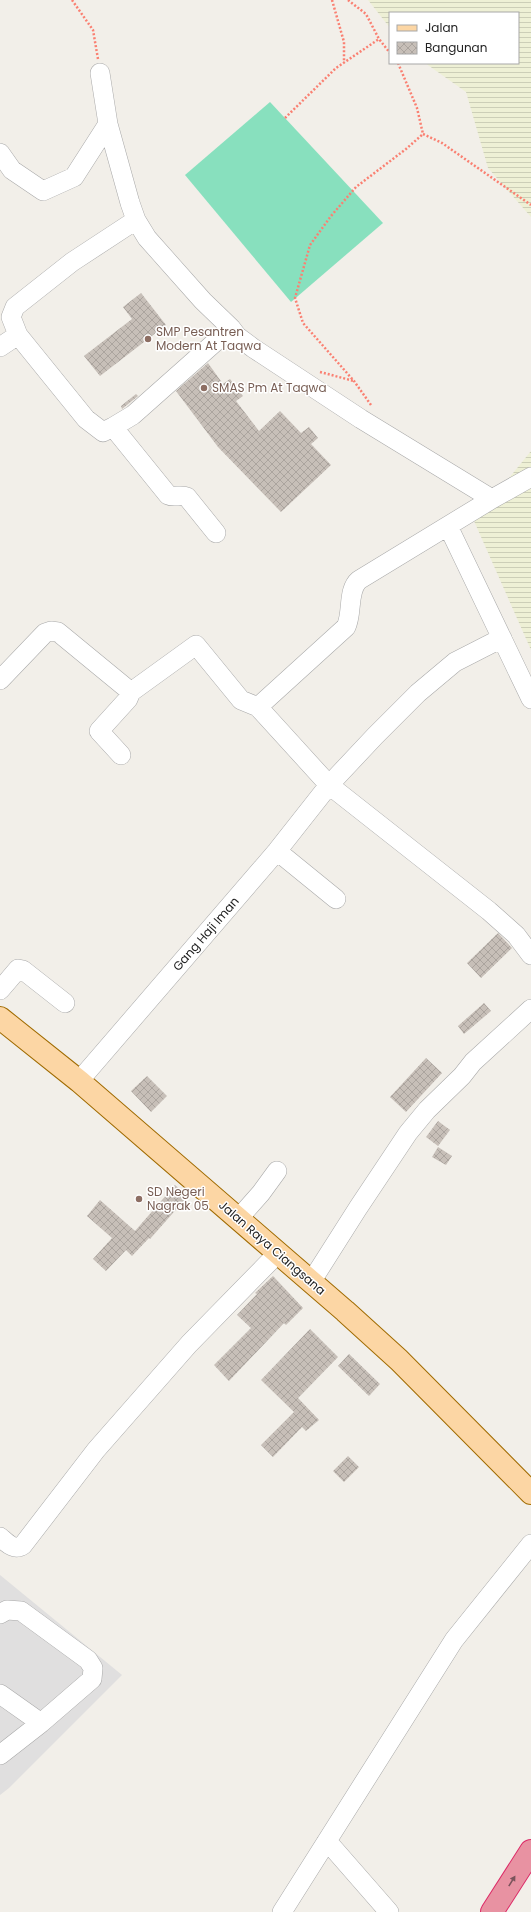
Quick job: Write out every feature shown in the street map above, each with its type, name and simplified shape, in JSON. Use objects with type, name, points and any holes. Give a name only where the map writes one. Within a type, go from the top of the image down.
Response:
[{"type":"highway","points":[[492,1912],[531,1851]]},
{"type":"main road","name":"Jalan Raya Ciangsana","points":[[0,1018],[79,1081],[399,1360],[531,1493]]},
{"type":"street","points":[[100,73],[108,124],[136,220],[146,238],[203,301],[232,328],[237,336],[253,348],[361,419],[492,499]]},
{"type":"street","points":[[0,153],[12,170],[43,191],[74,177],[108,124]]},
{"type":"street","points":[[136,220],[72,262],[15,307],[11,317],[18,335],[86,419],[103,432],[114,428],[133,415],[232,328]]},
{"type":"street","points":[[0,347],[18,335]]},
{"type":"street","points":[[114,428],[168,495],[173,497],[183,495],[188,497],[216,533]]},
{"type":"street","points":[[258,707],[346,627],[351,612],[354,586],[356,583],[492,499],[531,477]]},
{"type":"street","points":[[448,526],[531,699]]},
{"type":"street","points":[[0,680],[45,634],[50,631],[58,632],[130,692]]},
{"type":"street","name":"Gang Haji Iman","points":[[79,1081],[277,851],[329,785],[412,698],[455,662],[502,638]]},
{"type":"street","points":[[121,755],[100,732],[128,699],[130,692],[196,645],[241,700],[258,707],[329,785],[489,911],[516,935],[531,955]]},
{"type":"street","points":[[277,851],[336,899]]},
{"type":"street","points":[[0,990],[13,973],[18,970],[24,970],[65,1002]]},
{"type":"street","points":[[311,1282],[362,1201],[408,1133],[427,1110],[462,1076],[474,1062],[531,1009]]},
{"type":"street","points":[[238,1220],[262,1193],[277,1171]]},
{"type":"street","points":[[0,1537],[14,1547],[18,1548],[23,1545],[96,1450],[189,1344],[277,1254]]},
{"type":"street","points":[[282,1912],[454,1640],[531,1544]]},
{"type":"street","points":[[0,1614],[7,1610],[21,1611],[88,1660],[93,1668],[92,1678],[41,1723],[0,1755]]},
{"type":"street","points":[[0,1694],[41,1723]]},
{"type":"street","points":[[327,1842],[389,1912]]},
{"type":"path","points":[[72,0],[93,30],[100,73]]},
{"type":"path","points":[[332,0],[344,42],[344,63]]},
{"type":"path","points":[[348,0],[366,14],[378,39],[389,52]]},
{"type":"path","points":[[285,118],[336,68],[378,39]]},
{"type":"path","points":[[398,64],[417,108],[422,134]]},
{"type":"path","points":[[422,134],[442,143],[531,205]]},
{"type":"path","points":[[374,410],[354,381],[304,323],[295,298],[310,245],[331,216],[356,187],[406,149],[422,134]]},
{"type":"shaded area","points":[[0,1575],[122,1675],[9,1788],[0,1795]]},
{"type":"green space","points":[[368,0],[531,0],[531,217],[488,168],[466,92],[426,64],[519,64],[519,12],[389,12],[389,27]]},
{"type":"green space","points":[[270,102],[383,223],[291,302],[185,175]]},
{"type":"green space","points":[[531,451],[531,650],[474,521]]},
{"type":"building","points":[[141,293],[166,325],[100,376],[84,356],[132,319],[123,307]]},
{"type":"building","points":[[208,363],[223,384],[230,379],[243,396],[236,401],[259,431],[280,411],[301,433],[309,427],[318,438],[311,444],[331,465],[281,512],[218,447],[176,391]]},
{"type":"building","points":[[136,394],[138,396],[122,409],[121,406]]},
{"type":"building","points":[[498,933],[512,948],[481,978],[467,963]]},
{"type":"building","points":[[484,1003],[491,1011],[464,1034],[458,1026]]},
{"type":"building","points":[[426,1058],[442,1073],[406,1112],[390,1097]]},
{"type":"building","points":[[147,1076],[167,1096],[151,1112],[131,1091]]},
{"type":"building","points":[[438,1121],[450,1130],[438,1146],[426,1137]]},
{"type":"building","points":[[438,1147],[452,1156],[446,1165],[432,1157]]},
{"type":"building","points":[[175,1185],[188,1196],[150,1239],[149,1238],[132,1256],[126,1250],[106,1271],[93,1259],[112,1238],[87,1216],[100,1200],[135,1231]]},
{"type":"building","points":[[273,1276],[303,1308],[286,1325],[284,1323],[229,1381],[214,1365],[251,1328],[237,1315],[257,1294],[255,1293]]},
{"type":"building","points":[[310,1329],[338,1357],[298,1398],[319,1420],[306,1431],[302,1427],[273,1457],[261,1445],[294,1412],[261,1380]]},
{"type":"building","points":[[349,1354],[380,1384],[369,1396],[338,1366]]},
{"type":"building","points":[[348,1456],[359,1467],[344,1482],[333,1471]]},
{"type":"place","name":"SMP Pesantren Modern At Taqwa","points":[[148,339]]},
{"type":"place","name":"SMAS Pm At Taqwa","points":[[204,388]]},
{"type":"place","name":"SD Negeri Nagrak 05","points":[[139,1199]]}]
